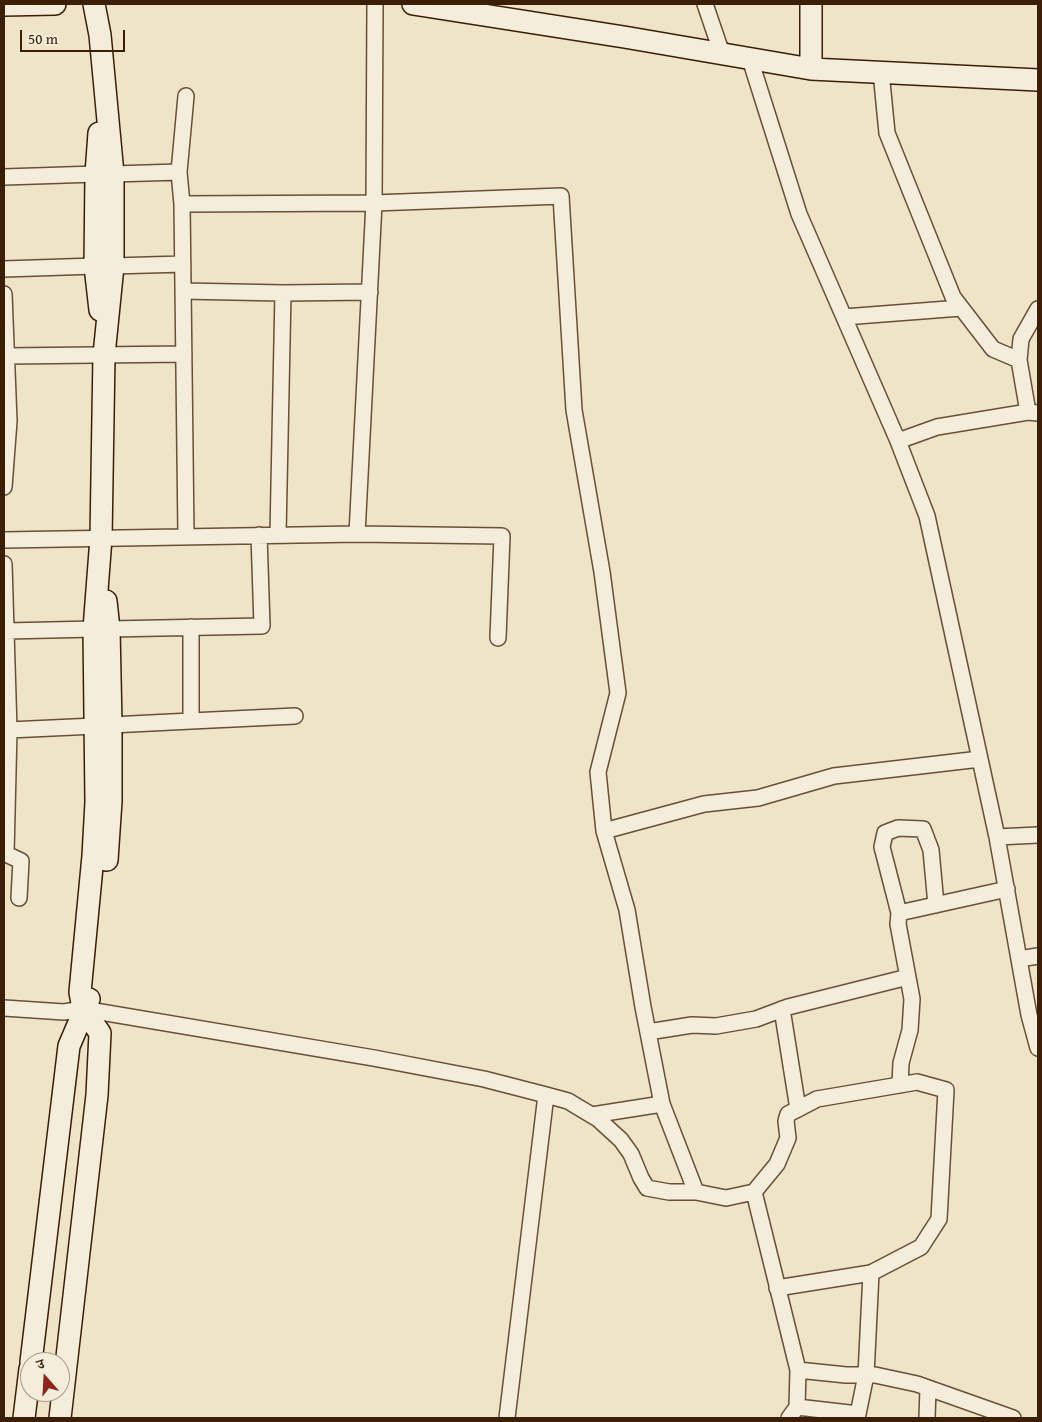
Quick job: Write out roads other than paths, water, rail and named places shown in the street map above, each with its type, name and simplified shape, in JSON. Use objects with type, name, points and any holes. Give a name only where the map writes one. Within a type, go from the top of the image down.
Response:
[{"type":"street","points":[[4,5],[55,4]]},
{"type":"street","points":[[32,1352],[69,1046],[83,1009],[91,994],[108,854],[111,801],[103,725],[101,538],[104,355],[104,76],[100,35],[94,4]]},
{"type":"street","points":[[357,534],[374,203],[375,4]]},
{"type":"street","points":[[413,4],[811,69],[1038,80]]},
{"type":"street","points":[[705,4],[722,54]]},
{"type":"street","points":[[811,4],[811,69]]},
{"type":"street","points":[[750,59],[799,214],[898,441],[927,516],[997,837],[1029,1015],[1038,1048]]},
{"type":"street","points":[[881,72],[887,132],[953,297],[993,349],[1019,360]]},
{"type":"street","points":[[186,96],[179,172],[182,204],[184,291],[186,536]]},
{"type":"street","points":[[4,177],[179,172]]},
{"type":"street","points":[[182,204],[374,203],[561,196],[574,410],[602,572],[618,693],[598,772],[604,831],[627,910],[662,1104],[696,1192]]},
{"type":"street","points":[[4,269],[183,264]]},
{"type":"street","points":[[184,291],[370,292]]},
{"type":"street","points":[[278,534],[283,293]]},
{"type":"street","points":[[4,294],[7,421],[4,487]]},
{"type":"street","points":[[844,317],[961,308]]},
{"type":"street","points":[[898,441],[937,427],[1033,412],[1019,360],[1021,339],[1038,309]]},
{"type":"street","points":[[6,356],[184,354]]},
{"type":"street","points":[[4,540],[278,534],[502,536],[498,638]]},
{"type":"street","points":[[6,631],[262,626],[259,535]]},
{"type":"street","points":[[4,564],[6,631],[6,854],[21,861],[19,898]]},
{"type":"street","points":[[191,721],[192,628]]},
{"type":"street","points":[[6,730],[295,716]]},
{"type":"street","points":[[604,831],[704,804],[758,798],[834,776],[980,759]]},
{"type":"street","points":[[900,1085],[901,1063],[910,1030],[912,999],[898,924],[898,913],[882,847],[885,833],[898,828],[923,829],[931,850],[936,905]]},
{"type":"street","points":[[997,837],[1038,835]]},
{"type":"street","points":[[898,913],[1007,889]]},
{"type":"street","points":[[1019,959],[1038,956]]},
{"type":"street","points":[[648,1032],[692,1026],[716,1026],[756,1019],[782,1009],[908,977]]},
{"type":"street","points":[[4,1008],[64,1012],[83,1009],[374,1058],[484,1079],[546,1095],[568,1101],[592,1115],[621,1140],[631,1154],[647,1188],[669,1192],[696,1192],[726,1198],[754,1192],[777,1164],[788,1138],[786,1121],[788,1114],[817,1099],[917,1082],[946,1090],[939,1219],[921,1247],[872,1273],[777,1288]]},
{"type":"street","points":[[60,1418],[96,1104],[99,1051],[100,1033],[83,1009]]},
{"type":"street","points":[[782,1009],[798,1109]]},
{"type":"street","points":[[507,1418],[546,1095]]},
{"type":"street","points":[[592,1115],[662,1104]]},
{"type":"street","points":[[754,1192],[798,1370],[793,1413],[857,1416],[866,1375],[872,1273]]},
{"type":"street","points":[[798,1370],[866,1375],[917,1384],[1013,1418]]},
{"type":"street","points":[[927,1418],[928,1388]]},
{"type":"street","points":[[24,1418],[26,1402]]}]
